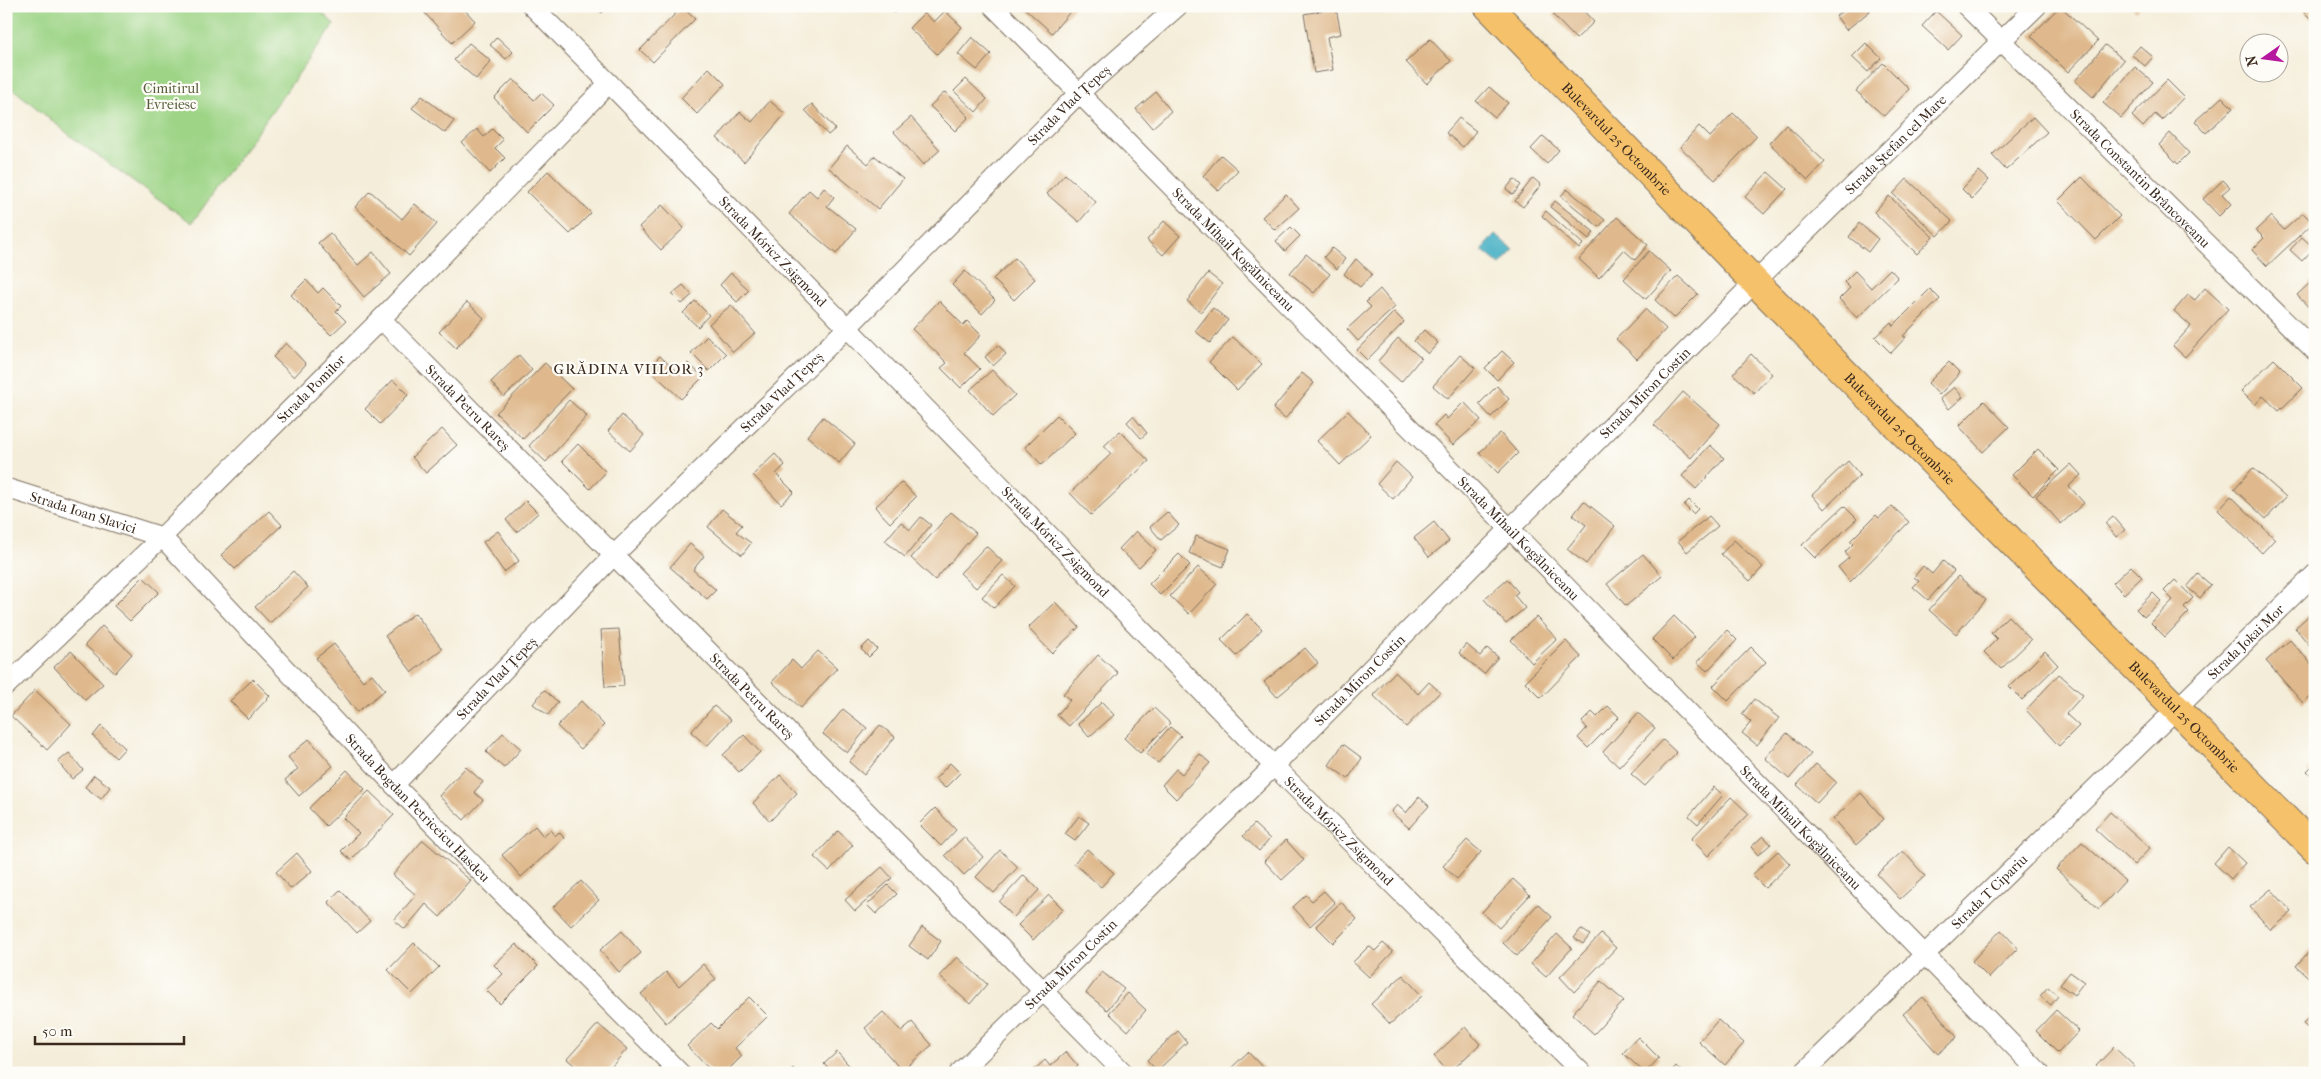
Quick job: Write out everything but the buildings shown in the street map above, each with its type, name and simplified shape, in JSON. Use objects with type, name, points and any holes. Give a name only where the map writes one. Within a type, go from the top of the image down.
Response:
[{"type":"main road","name":"Bulevardul 25 Octombrie","points":[[1488,6],[1755,282],[2315,849]]},
{"type":"street","name":"Strada Móricz Zsigmond","points":[[532,6],[1274,766],[1582,1073]]},
{"type":"street","name":"Strada Mihail Kogălniceanu","points":[[993,6],[1510,529],[2040,1073]]},
{"type":"street","name":"Strada Vlad Țepeș","points":[[394,785],[615,554],[847,328],[1079,93],[1178,6]]},
{"type":"street","name":"Strada Constantin Brâncoveanu","points":[[1966,6],[2315,351]]},
{"type":"street","name":"Strada Ștefan cel Mare","points":[[1755,282],[2037,6]]},
{"type":"street","name":"Strada Pomilor","points":[[6,686],[162,537],[381,319],[609,83]]},
{"type":"street","name":"Strada Miron Costin","points":[[959,1073],[1041,990],[1274,766],[1755,282]]},
{"type":"street","name":"Strada Petru Rareș","points":[[381,319],[615,554],[1124,1073]]},
{"type":"street","name":"Strada Ioan Slavici","points":[[6,488],[162,537]]},
{"type":"street","name":"Strada Bogdan Petriceicu Hasdeu","points":[[162,537],[394,785],[680,1073]]},
{"type":"street","name":"Strada Jokai Mor","points":[[2176,709],[2315,574]]},
{"type":"street","name":"Strada T Cipariu","points":[[1802,1073],[1924,952],[2176,709]]},
{"type":"green space","name":"Cimitirul Evreiesc","points":[[6,6],[315,6],[334,24],[192,223],[72,137],[6,83]]},
{"type":"water","points":[[1495,234],[1513,250],[1500,265],[1482,250]]},
{"type":"district","name":"GRĂDINA VIILOR 3","points":[[629,369]]}]
